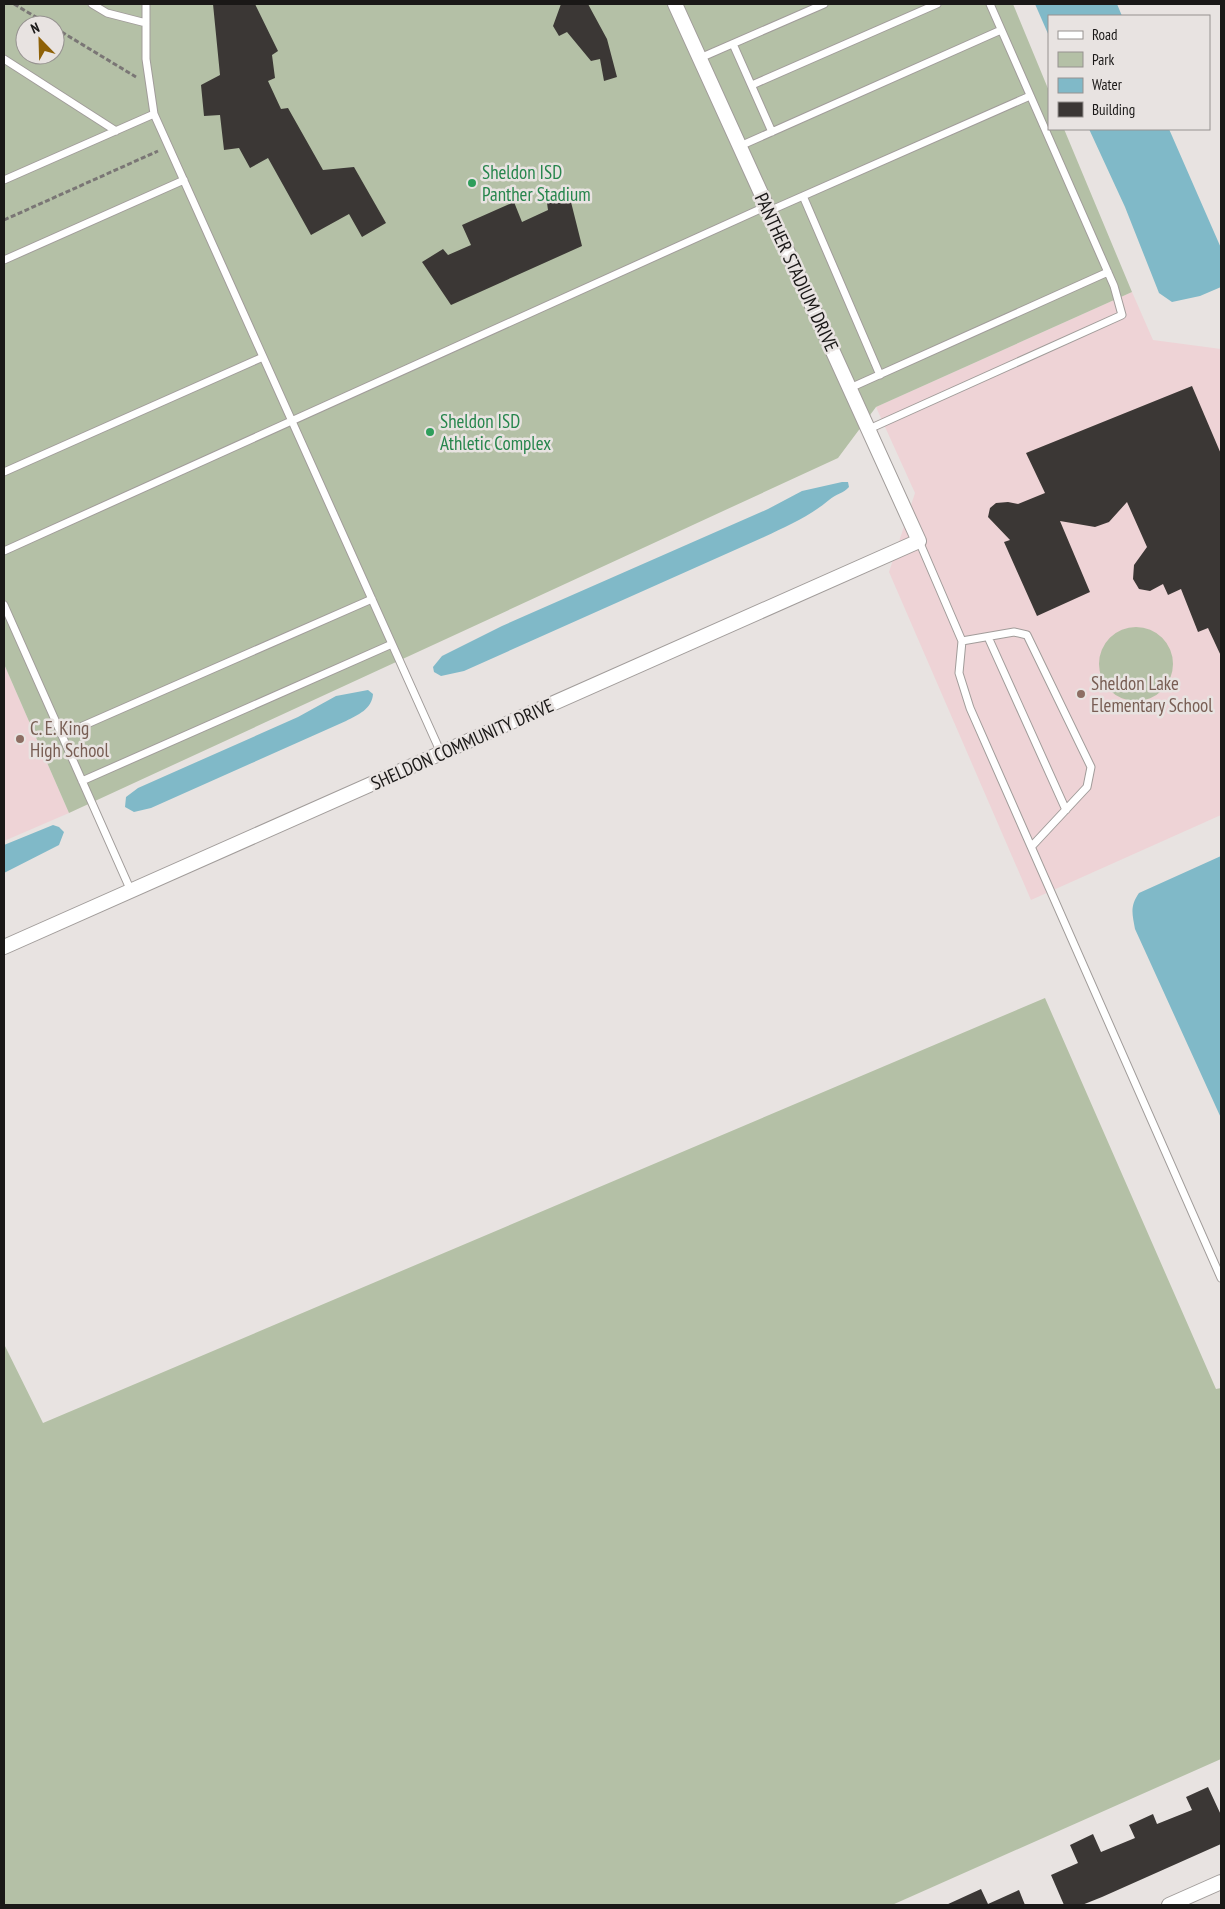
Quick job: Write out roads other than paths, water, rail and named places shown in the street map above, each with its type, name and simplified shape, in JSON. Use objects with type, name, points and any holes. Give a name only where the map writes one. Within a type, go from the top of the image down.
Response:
[{"type":"street","name":"PANTHER STADIUM DRIVE","points":[[675,4],[919,541]]},
{"type":"street","name":"SHELDON COMMUNITY DRIVE","points":[[4,947],[919,541]]},
{"type":"street","points":[[1169,1905],[1194,1900],[1221,1882]]},
{"type":"lane","points":[[92,4],[146,23]]},
{"type":"lane","points":[[146,4],[150,85],[154,114],[442,753]]},
{"type":"lane","points":[[700,58],[824,4]]},
{"type":"lane","points":[[752,84],[937,4]]},
{"type":"lane","points":[[869,429],[1122,314],[1108,272],[990,4]]},
{"type":"lane","points":[[740,146],[1001,30]]},
{"type":"lane","points":[[733,44],[772,132]]},
{"type":"lane","points":[[4,59],[116,131]]},
{"type":"lane","points":[[4,550],[768,208],[803,196],[1030,96]]},
{"type":"lane","points":[[4,180],[154,114]]},
{"type":"lane","points":[[4,260],[184,180]]},
{"type":"lane","points":[[803,196],[880,375]]},
{"type":"lane","points":[[850,388],[1108,272]]},
{"type":"lane","points":[[4,472],[264,357]]},
{"type":"lane","points":[[919,541],[962,641],[960,672],[970,708],[1221,1278]]},
{"type":"lane","points":[[62,736],[372,599]]},
{"type":"lane","points":[[4,605],[131,890]]},
{"type":"lane","points":[[962,641],[1014,632],[1027,635],[1091,767],[1088,787],[1032,846]]},
{"type":"lane","points":[[988,637],[1066,810]]},
{"type":"lane","points":[[82,781],[392,644]]},
{"type":"water","points":[[1035,4],[1117,4],[1122,15],[1048,15],[1048,34]]},
{"type":"water","points":[[1089,130],[1169,130],[1221,248],[1221,287],[1200,296],[1172,302],[1159,293],[1125,207]]},
{"type":"water","points":[[848,482],[849,487],[845,491],[790,525],[464,671],[441,676],[434,672],[433,667],[442,656],[502,626],[768,509],[802,491]]},
{"type":"water","points":[[368,690],[373,694],[370,704],[364,711],[346,721],[151,808],[134,812],[125,807],[126,797],[138,788],[298,717],[336,696]]},
{"type":"water","points":[[53,825],[59,827],[64,832],[59,845],[4,873],[4,845]]},
{"type":"water","points":[[1221,856],[1221,1118],[1135,929],[1132,910],[1139,893]]},
{"type":"place","name":"Sheldon ISD Panther Stadium","points":[[472,183]]},
{"type":"place","name":"Sheldon ISD Athletic Complex","points":[[430,432]]},
{"type":"place","name":"Sheldon Lake Elementary School","points":[[1081,694]]},
{"type":"place","name":"C. E. King High School","points":[[20,739]]}]
